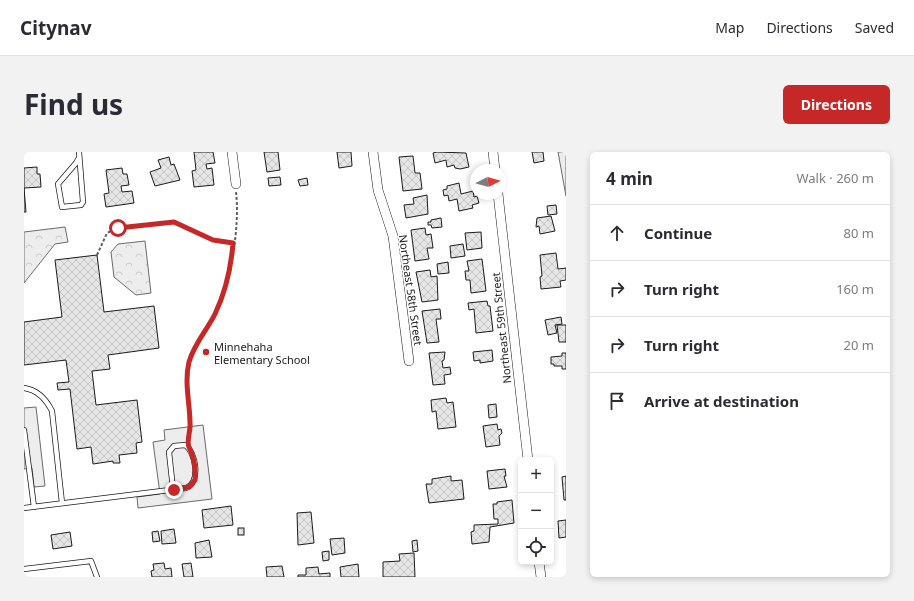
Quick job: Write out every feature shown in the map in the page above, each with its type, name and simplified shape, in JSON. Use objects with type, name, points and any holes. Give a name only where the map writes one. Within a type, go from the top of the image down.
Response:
[{"type":"street","points":[[232,152],[236,184]]},
{"type":"street","name":"Northeast 58th Street","points":[[373,152],[378,190],[393,236],[409,362]]},
{"type":"street","points":[[493,152],[494,164]]},
{"type":"street","name":"Northeast 59th Street","points":[[499,200],[528,457]]},
{"type":"street","points":[[539,565],[541,577]]},
{"type":"lane","points":[[79,152],[84,197],[83,202],[81,205],[62,207],[58,184],[79,158]]},
{"type":"lane","points":[[24,388],[39,394],[47,401],[52,411],[62,503]]},
{"type":"lane","points":[[24,430],[34,507]]},
{"type":"lane","points":[[24,508],[174,490],[189,487],[195,480],[193,453],[189,447],[178,444],[169,452],[174,490]]},
{"type":"lane","points":[[24,482],[30,482]]},
{"type":"lane","points":[[24,569],[91,561],[97,577]]},
{"type":"path","points":[[189,447],[190,423],[187,385],[189,363],[197,344],[215,314],[224,292],[231,267],[238,207],[236,184]]},
{"type":"path","points":[[97,255],[107,233],[118,228],[162,223],[174,222],[213,240],[233,243]]},
{"type":"green space","points":[[558,152],[566,152],[566,196]]},
{"type":"green space","points":[[65,227],[68,242],[55,244],[24,283],[24,232]]},
{"type":"green space","points":[[145,241],[151,293],[136,295],[114,277],[111,252],[118,244]]},
{"type":"shaded area","points":[[36,407],[45,486],[34,487],[32,468],[24,469],[24,408]]},
{"type":"shaded area","points":[[203,425],[212,499],[138,508],[137,497],[160,494],[153,442],[165,440],[164,430]]},
{"type":"building","points":[[194,152],[213,152],[215,163],[206,164],[207,169],[212,168],[214,185],[194,187],[192,171],[196,170]]},
{"type":"building","points":[[264,152],[278,152],[280,170],[267,172]]},
{"type":"building","points":[[337,152],[351,152],[352,166],[339,168]]},
{"type":"building","points":[[532,152],[543,152],[544,161],[534,163]]},
{"type":"building","points":[[433,153],[466,153],[469,167],[460,169],[455,168],[454,165],[447,167],[446,160],[435,163]]},
{"type":"building","points":[[413,156],[415,173],[420,173],[422,189],[403,191],[399,157]]},
{"type":"building","points":[[169,157],[171,165],[174,164],[180,180],[155,186],[150,172],[161,168],[158,160]]},
{"type":"building","points":[[37,167],[37,174],[40,174],[41,187],[24,188],[24,168]]},
{"type":"building","points":[[122,168],[123,174],[127,174],[129,185],[121,186],[122,192],[132,191],[134,203],[106,207],[104,194],[109,193],[106,170]]},
{"type":"building","points":[[280,177],[281,185],[269,186],[268,178]]},
{"type":"building","points":[[307,178],[308,185],[300,186],[298,180]]},
{"type":"building","points":[[459,183],[461,194],[470,192],[470,200],[478,200],[479,203],[472,205],[473,208],[459,211],[457,199],[449,201],[448,195],[444,196],[443,190],[447,189],[447,186]]},
{"type":"building","points":[[24,188],[26,212],[24,212]]},
{"type":"building","points":[[427,195],[428,214],[406,218],[404,205],[414,204],[413,198]]},
{"type":"building","points":[[556,205],[557,214],[548,215],[547,206]]},
{"type":"building","points":[[551,216],[555,231],[540,234],[539,226],[536,227],[537,218]]},
{"type":"building","points":[[441,218],[442,227],[432,228],[431,225],[428,225],[428,222],[431,222],[431,220]]},
{"type":"building","points":[[425,228],[426,235],[431,234],[433,248],[427,248],[429,259],[415,261],[411,230]]},
{"type":"building","points":[[481,232],[482,248],[467,250],[465,233]]},
{"type":"building","points":[[463,244],[465,256],[451,258],[450,246]]},
{"type":"building","points":[[556,253],[558,269],[566,268],[566,280],[560,281],[561,287],[541,289],[540,277],[542,276],[540,255]]},
{"type":"building","points":[[97,255],[104,312],[154,306],[159,348],[108,355],[110,369],[92,371],[96,405],[137,400],[142,442],[136,443],[137,453],[119,455],[120,463],[113,463],[113,461],[93,464],[91,447],[77,449],[70,389],[58,390],[57,383],[69,382],[66,360],[24,365],[24,322],[62,317],[55,260]]},
{"type":"building","points":[[482,259],[486,291],[471,293],[470,280],[466,280],[465,271],[469,271],[467,261]]},
{"type":"building","points":[[448,262],[449,273],[438,274],[437,264]]},
{"type":"building","points":[[430,270],[431,277],[437,276],[438,300],[422,302],[416,272]]},
{"type":"building","points":[[487,301],[488,306],[490,306],[493,331],[476,333],[474,309],[469,310],[468,303]]},
{"type":"building","points":[[440,309],[441,319],[436,319],[439,342],[427,343],[422,311]]},
{"type":"building","points":[[561,317],[562,324],[555,325],[557,333],[548,335],[545,320]]},
{"type":"building","points":[[557,325],[566,325],[566,342],[559,342]]},
{"type":"building","points":[[492,350],[493,361],[480,363],[480,360],[474,361],[473,352]]},
{"type":"building","points":[[445,352],[444,360],[442,361],[443,368],[450,367],[451,374],[444,375],[445,384],[433,385],[429,353]]},
{"type":"building","points":[[562,353],[566,353],[566,369],[562,369],[562,366],[554,366],[554,364],[551,364],[551,357],[562,356]]},
{"type":"building","points":[[446,398],[447,403],[453,402],[456,427],[438,429],[436,411],[432,412],[431,400]]},
{"type":"building","points":[[496,404],[497,417],[489,418],[488,405]]},
{"type":"building","points":[[497,424],[498,430],[501,429],[502,433],[499,436],[500,445],[486,447],[483,426]]},
{"type":"building","points":[[505,469],[506,476],[504,476],[507,487],[489,489],[487,471]]},
{"type":"building","points":[[451,476],[451,481],[462,480],[464,499],[429,503],[426,484],[432,484],[432,479]]},
{"type":"building","points":[[566,476],[566,500],[564,500],[562,477]]},
{"type":"building","points":[[512,500],[514,523],[490,527],[489,542],[472,544],[471,532],[474,531],[474,525],[498,524],[498,519],[494,519],[493,504]]},
{"type":"building","points":[[231,506],[233,525],[204,528],[202,510]]},
{"type":"building","points":[[311,512],[314,543],[298,545],[297,513]]},
{"type":"building","points":[[566,520],[566,537],[559,538],[558,521]]},
{"type":"building","points":[[238,528],[244,528],[244,535],[238,535]]},
{"type":"building","points":[[174,529],[176,543],[162,544],[161,531]]},
{"type":"building","points":[[158,531],[160,541],[153,542],[152,532]]},
{"type":"building","points":[[70,532],[72,546],[53,549],[51,535]]},
{"type":"building","points":[[344,538],[345,553],[332,555],[330,539]]},
{"type":"building","points":[[209,540],[212,557],[196,558],[195,543]]},
{"type":"building","points":[[417,540],[418,551],[413,552],[412,541]]},
{"type":"building","points":[[329,551],[329,560],[323,561],[322,552]]},
{"type":"building","points":[[414,553],[415,577],[383,577],[383,562],[400,561],[399,554]]},
{"type":"building","points":[[164,563],[165,569],[171,568],[172,577],[152,577],[151,571],[154,570],[153,564]]},
{"type":"building","points":[[191,563],[193,577],[184,577],[182,564]]},
{"type":"building","points":[[358,564],[359,577],[341,577],[340,567]]},
{"type":"building","points":[[282,566],[284,577],[267,577],[266,567]]},
{"type":"building","points":[[318,567],[319,574],[330,573],[330,577],[298,577],[298,575],[306,575],[306,568]]},
{"type":"place","name":"Minnehaha Elementary School","points":[[206,352]]},
{"type":"route","points":[[118,228],[174,222],[213,240],[233,243],[231,267],[224,292],[215,314],[197,344],[189,363],[187,385],[190,423],[189,447],[193,453],[195,480],[189,487],[174,490]]}]
